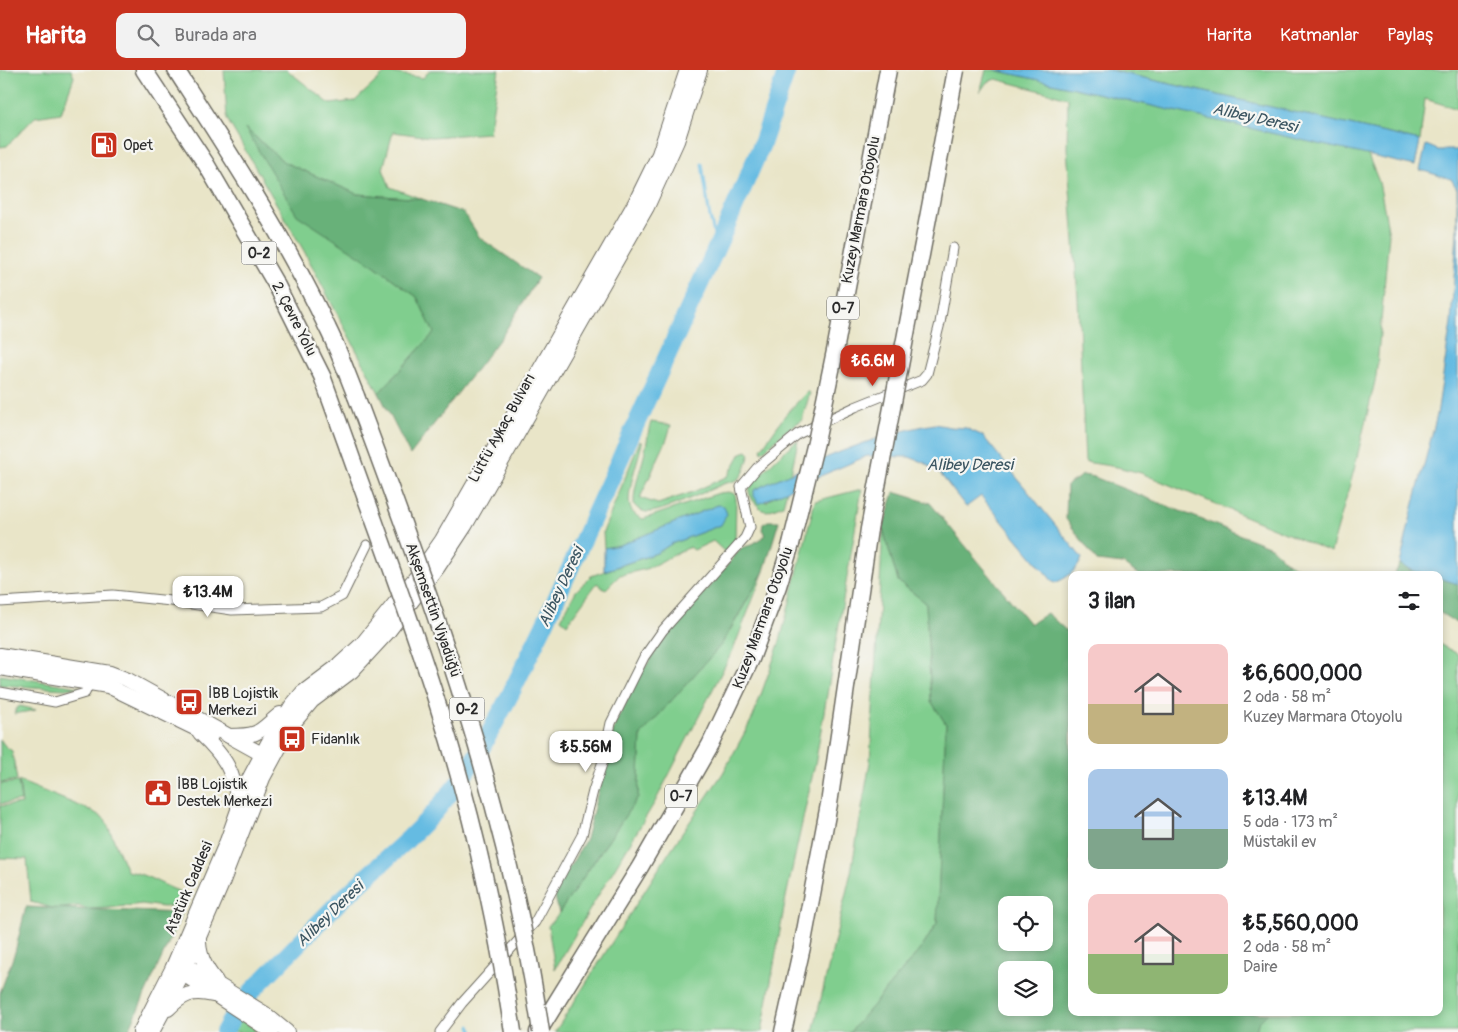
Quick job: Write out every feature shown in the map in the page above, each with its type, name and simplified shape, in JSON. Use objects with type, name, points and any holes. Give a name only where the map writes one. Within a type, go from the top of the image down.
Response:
[{"type":"highway","name":"2. Çevre Yolu","points":[[144,70],[206,164],[277,286],[322,376],[348,448]]},
{"type":"highway","name":"2. Çevre Yolu","points":[[176,70],[232,158],[289,254],[329,330],[356,396]]},
{"type":"highway","name":"Kuzey Marmara Otoyolu","points":[[539,1032],[640,867],[710,745],[751,659],[778,586],[816,442],[888,70]]},
{"type":"highway","points":[[784,1032],[829,804],[869,529],[956,70]]},
{"type":"highway","name":"Akşemsettin Viyadüğü","points":[[356,396],[427,590],[470,720],[508,866],[532,976],[539,1032]]},
{"type":"highway","name":"Akşemsettin Viyadüğü","points":[[348,448],[415,636],[454,758],[500,947],[513,1032]]},
{"type":"main road","name":"Lütfü Aykaç Bulvarı","points":[[265,761],[292,705],[302,693],[338,666],[362,644],[416,577],[454,522],[651,172],[666,135],[687,70]]},
{"type":"main road","name":"Lütfü Aykaç Bulvarı","points":[[265,761],[300,712],[325,690],[352,671],[388,632],[438,567],[465,526],[647,207],[677,141],[700,70]]},
{"type":"main road","points":[[0,655],[91,676],[196,729],[265,761]]},
{"type":"main road","points":[[0,668],[91,676],[110,673],[128,680],[228,736],[265,761]]},
{"type":"main road","points":[[228,736],[245,736],[258,733],[292,705]]},
{"type":"main road","points":[[196,729],[223,757],[235,786],[238,811]]},
{"type":"main road","name":"Atatürk Caddesi","points":[[194,934],[249,779],[265,761]]},
{"type":"main road","name":"Atatürk Caddesi","points":[[152,1032],[265,761]]},
{"type":"main road","points":[[194,934],[199,944],[202,959],[221,994]]},
{"type":"main road","points":[[180,968],[266,1023],[287,1032]]},
{"type":"main road","name":"Atatürk Caddesi","points":[[140,1032],[180,968]]},
{"type":"main road","points":[[160,1016],[177,1000],[188,994],[201,992],[221,994]]},
{"type":"street","points":[[440,1032],[462,1003],[535,922],[582,835],[592,791],[603,761],[611,723],[644,657],[663,630],[745,538],[750,527],[741,487],[745,481],[776,450],[798,434],[855,407],[922,380],[927,374],[940,322],[953,248]]},
{"type":"street","points":[[0,602],[113,596],[171,601],[232,610],[321,607],[342,596],[367,545]]},
{"type":"street","points":[[0,692],[55,702],[85,693],[91,676]]},
{"type":"green space","points":[[0,70],[71,70],[74,77],[61,113],[35,117],[7,146],[0,147]]},
{"type":"green space","points":[[224,70],[287,70],[330,104],[355,101],[386,72],[423,78],[430,70],[499,70],[489,133],[431,137],[393,132],[383,169],[390,187],[422,199],[357,194],[284,162],[246,129],[375,266],[417,297],[434,333],[379,393],[304,251],[227,119]]},
{"type":"green space","points":[[986,70],[995,70],[1368,155],[1379,182],[1389,234],[1376,377],[1354,470],[1331,552],[1141,473],[1085,462],[1078,298],[1067,148],[1068,98],[996,79],[987,82],[980,92]]},
{"type":"green space","points":[[1109,70],[1458,70],[1458,109],[1425,99],[1420,141]]},
{"type":"green space","points":[[245,128],[284,162],[357,194],[422,199],[464,213],[480,238],[538,278],[502,336],[410,455],[379,393],[434,333],[417,297],[375,266],[297,215]]},
{"type":"green space","points":[[808,391],[810,393],[802,420],[787,430],[762,452],[761,449],[786,414]]},
{"type":"green space","points":[[651,422],[671,425],[667,439],[640,498],[658,504],[693,492],[728,476],[741,453],[747,451],[750,454],[743,474],[737,480],[664,509],[648,512],[640,510],[634,505],[634,498]]},
{"type":"green space","points":[[640,441],[642,443],[629,496],[629,503],[634,514],[643,519],[719,493],[729,492],[735,494],[736,499],[735,542],[727,554],[713,541],[694,550],[690,547],[646,569],[620,575],[605,590],[597,583],[567,624],[561,619],[576,591],[591,576],[657,553],[671,544],[721,525],[718,505],[620,545],[604,548],[603,532]]},
{"type":"green space","points":[[798,441],[791,473],[754,490],[766,502],[787,490],[783,505],[768,511],[762,510],[750,496],[749,491],[751,487],[769,466]]},
{"type":"green space","points":[[1083,475],[1094,477],[1271,547],[1288,563],[1265,571],[1133,571],[1123,564],[1097,561],[1066,519],[1067,485]]},
{"type":"green space","points":[[862,489],[816,759],[786,897],[762,1032],[555,1032],[668,854],[723,773],[753,717],[780,641],[815,501]]},
{"type":"green space","points":[[894,492],[930,503],[1030,624],[1047,613],[1068,632],[1068,1016],[1265,1016],[1258,1023],[1256,1032],[850,1032],[923,946],[937,923],[946,724],[931,701],[926,603],[898,581],[883,529]]},
{"type":"green space","points":[[768,521],[779,521],[764,571],[721,645],[641,735],[638,797],[559,913],[554,893],[586,839],[615,724],[638,678],[668,632],[741,548],[751,545],[766,535],[762,530],[763,524]]},
{"type":"green space","points":[[883,529],[898,581],[926,603],[931,701],[946,724],[937,923],[923,946],[850,1032],[813,1032],[851,872],[870,762]]},
{"type":"green space","points":[[1288,563],[1303,571],[1265,571]]},
{"type":"green space","points":[[1400,564],[1414,571],[1396,571]]},
{"type":"green space","points":[[764,571],[733,650],[655,802],[555,969],[548,926],[559,913],[638,797],[641,735],[724,641]]},
{"type":"green space","points":[[1443,579],[1458,584],[1458,624],[1443,615]]},
{"type":"green space","points":[[1443,646],[1458,654],[1458,1032],[1256,1032],[1258,1023],[1265,1016],[1443,1016]]},
{"type":"green space","points":[[0,675],[79,687],[65,689],[0,685]]},
{"type":"green space","points":[[20,706],[36,710],[14,714]]},
{"type":"green space","points":[[0,739],[12,751],[17,780],[0,783]]},
{"type":"green space","points":[[19,781],[92,811],[105,819],[127,871],[143,875],[188,894],[189,899],[186,907],[182,905],[163,907],[142,904],[109,908],[88,909],[78,906],[56,909],[31,902],[27,859],[0,858],[0,806],[22,804]]},
{"type":"green space","points":[[18,782],[21,801],[0,804],[0,784]]},
{"type":"green space","points":[[26,907],[182,913],[128,1032],[0,1032],[0,993],[15,952]]},
{"type":"green space","points":[[235,1016],[255,1029],[254,1032],[227,1032]]},
{"type":"water","points":[[995,70],[1109,70],[1420,141],[1415,166]]},
{"type":"water","points":[[1426,145],[1438,150],[1458,150],[1458,584],[1443,579],[1443,571],[1416,571],[1400,564],[1437,415],[1451,322],[1457,233],[1457,189],[1451,179],[1420,170]]},
{"type":"water","name":"Alibey Deresi","points":[[935,424],[966,428],[983,436],[1082,558],[1078,566],[1074,571],[1068,571],[1068,576],[1054,583],[981,496],[966,507],[941,475],[925,463],[909,457],[867,456],[759,504],[754,496],[754,490],[797,470],[866,442]]},
{"type":"water","name":"Alibey Deresi","points":[[718,505],[724,506],[727,514],[721,525],[671,544],[657,553],[604,571],[604,548],[620,545]]},
{"type":"waterway","name":"Alibey Deresi","points":[[224,1032],[234,1014],[252,991],[339,902],[434,813],[460,781],[482,747],[545,623],[726,227],[762,144],[787,70]]},
{"type":"waterway","points":[[702,164],[709,212],[717,248]]},
{"type":"waterway","points":[[470,1026],[473,1032]]},
{"type":"place","name":"Opet","points":[[104,145]]},
{"type":"place","name":"İBB Lojistik Merkezi","points":[[189,702]]},
{"type":"place","name":"Fidanlık","points":[[292,739]]},
{"type":"place","name":"İBB Lojistik Destek Merkezi","points":[[158,793]]}]
